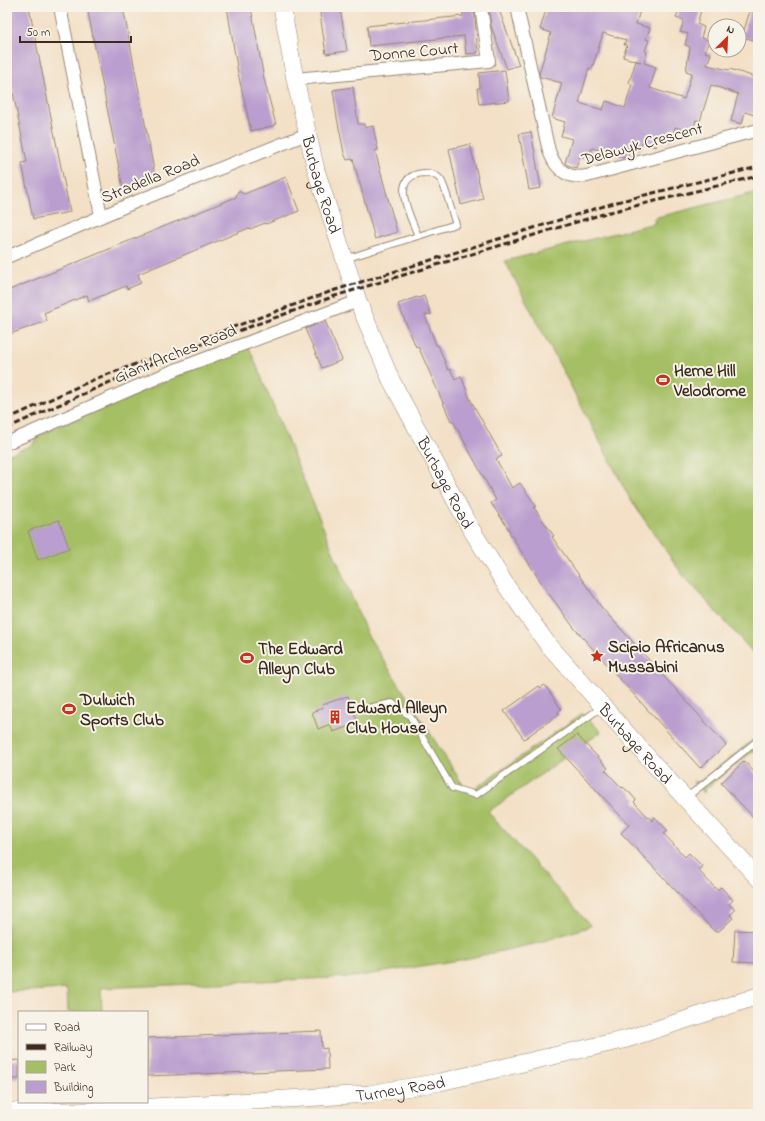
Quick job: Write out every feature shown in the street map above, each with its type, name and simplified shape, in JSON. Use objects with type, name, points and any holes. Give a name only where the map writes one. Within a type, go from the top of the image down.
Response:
[{"type":"street","points":[[60,7],[101,216]]},
{"type":"street","name":"Burbage Road","points":[[282,7],[307,134],[344,260],[358,300],[391,380],[468,524],[507,587],[542,636],[602,707],[758,878]]},
{"type":"street","name":"Delawyk Crescent","points":[[517,7],[548,147],[555,165],[566,174],[573,177],[587,176],[758,130]]},
{"type":"street","name":"Donne Court","points":[[295,79],[489,62],[482,14]]},
{"type":"street","name":"Stradella Road","points":[[7,257],[101,216],[307,134]]},
{"type":"street","name":"Giant Arches Road","points":[[7,443],[175,370],[358,300]]},
{"type":"street","name":"Turney Road","points":[[7,1111],[87,1112],[369,1094],[440,1082],[627,1039],[758,996]]},
{"type":"lane","points":[[344,260],[456,224],[440,179],[433,174],[416,174],[410,178],[404,186],[402,194],[418,236]]},
{"type":"lane","points":[[363,709],[392,703],[410,716],[452,788],[476,795],[602,707]]},
{"type":"lane","points":[[685,799],[758,740]]},
{"type":"green space","name":"Herne Hill Velodrome","points":[[758,192],[758,658],[682,574],[630,499],[505,261],[655,223],[654,218]]},
{"type":"green space","name":"The Edward Alleyn Club","points":[[249,347],[367,634],[465,788],[473,790],[583,713],[601,732],[488,812],[591,926],[534,944],[465,959],[354,977],[101,988],[102,1011],[68,1011],[67,989],[7,992],[7,455],[33,445],[36,436],[205,364]]},
{"type":"green space","points":[[758,736],[758,747],[705,789],[704,793],[693,781],[697,783],[701,781]]},
{"type":"building","points":[[7,7],[29,7],[70,212],[33,219],[22,163],[27,162],[7,63]]},
{"type":"building","points":[[87,7],[123,7],[155,176],[138,180],[139,184],[123,188]]},
{"type":"building","points":[[227,7],[251,7],[264,79],[276,125],[251,131],[238,73]]},
{"type":"building","points":[[319,7],[340,7],[347,51],[326,54]]},
{"type":"building","points":[[462,7],[474,7],[478,53],[466,54],[464,36],[369,46],[367,26],[463,16]]},
{"type":"building","points":[[485,7],[498,7],[519,65],[507,69],[491,26],[489,13]]},
{"type":"building","points":[[547,7],[641,7],[636,24],[650,28],[646,39],[649,40],[645,51],[647,52],[644,63],[656,67],[650,88],[684,99],[692,73],[686,71],[690,47],[685,45],[688,34],[680,32],[684,20],[676,18],[680,7],[702,7],[697,24],[704,27],[701,38],[707,40],[705,52],[707,53],[707,58],[710,58],[707,65],[730,69],[758,78],[758,113],[755,112],[754,115],[745,112],[742,124],[731,121],[738,94],[711,85],[700,121],[696,120],[692,132],[675,127],[671,141],[659,138],[656,147],[642,142],[640,150],[631,147],[628,157],[625,158],[592,148],[589,159],[580,156],[576,168],[567,165],[565,163],[572,139],[561,136],[565,122],[552,118],[562,83],[540,77],[539,74],[551,33],[540,29]],"holes":[[[603,33],[626,40],[624,45],[627,45],[623,57],[641,62],[636,61],[629,83],[632,84],[625,108],[606,101],[603,110],[579,103],[589,68],[592,69]]]},
{"type":"building","points":[[751,7],[758,7],[758,41],[747,38],[747,20]]},
{"type":"building","points":[[505,70],[509,101],[479,104],[477,88],[480,88],[479,73]]},
{"type":"building","points":[[353,87],[358,124],[364,124],[365,128],[373,126],[378,150],[375,151],[397,232],[375,239],[353,159],[347,160],[344,153],[337,118],[333,90]]},
{"type":"building","points":[[531,132],[541,188],[529,190],[519,134]]},
{"type":"building","points":[[470,144],[483,199],[461,205],[449,149]]},
{"type":"building","points":[[286,177],[299,211],[266,224],[265,223],[250,229],[249,228],[138,274],[141,283],[127,289],[126,286],[89,301],[87,295],[44,313],[47,321],[7,335],[7,291],[236,197],[238,191],[244,194]]},
{"type":"building","points":[[424,296],[431,314],[425,315],[436,345],[438,345],[448,370],[450,369],[455,379],[461,376],[470,399],[502,456],[496,459],[512,488],[520,483],[536,506],[534,508],[554,536],[552,537],[602,608],[726,745],[700,768],[575,629],[546,590],[491,503],[496,500],[453,421],[451,421],[418,346],[416,347],[398,304]]},
{"type":"building","points":[[325,321],[342,360],[322,368],[305,329]]},
{"type":"building","points":[[59,520],[69,548],[38,560],[28,531]]},
{"type":"building","points":[[545,685],[561,709],[558,712],[559,714],[524,739],[504,711],[539,686],[540,688]]},
{"type":"building","name":"Edward Alleyn Club House","points":[[348,696],[358,723],[333,732],[330,724],[318,729],[312,712],[323,708],[322,705]]},
{"type":"building","points":[[577,735],[608,768],[605,770],[622,788],[623,787],[630,793],[636,800],[634,802],[652,821],[655,817],[668,831],[664,834],[685,857],[689,853],[702,866],[698,870],[717,890],[721,887],[733,900],[729,904],[735,910],[730,915],[733,918],[719,931],[714,931],[621,833],[629,825],[558,749]]},
{"type":"building","points":[[744,761],[758,776],[758,822],[721,783]]},
{"type":"building","points":[[735,930],[758,931],[758,963],[733,962]]},
{"type":"building","points":[[321,1031],[322,1049],[327,1048],[328,1069],[148,1076],[148,1038]]},
{"type":"building","points":[[18,1060],[18,1079],[7,1079],[7,1061]]},
{"type":"railway","points":[[206,337],[332,291],[617,202],[758,167]]},
{"type":"railway","points":[[7,428],[166,357],[335,296],[606,213],[758,176]]},
{"type":"railway","points":[[7,419],[95,379],[152,358]]},
{"type":"place","name":"Herne Hill Velodrome","points":[[663,380]]},
{"type":"place","name":"Scipio Africanus Mussabini","points":[[597,656]]},
{"type":"place","name":"The Edward Alleyn Club","points":[[247,658]]},
{"type":"place","name":"Dulwich Sports Club","points":[[69,709]]},
{"type":"place","name":"Edward Alleyn Club House","points":[[335,717]]}]
